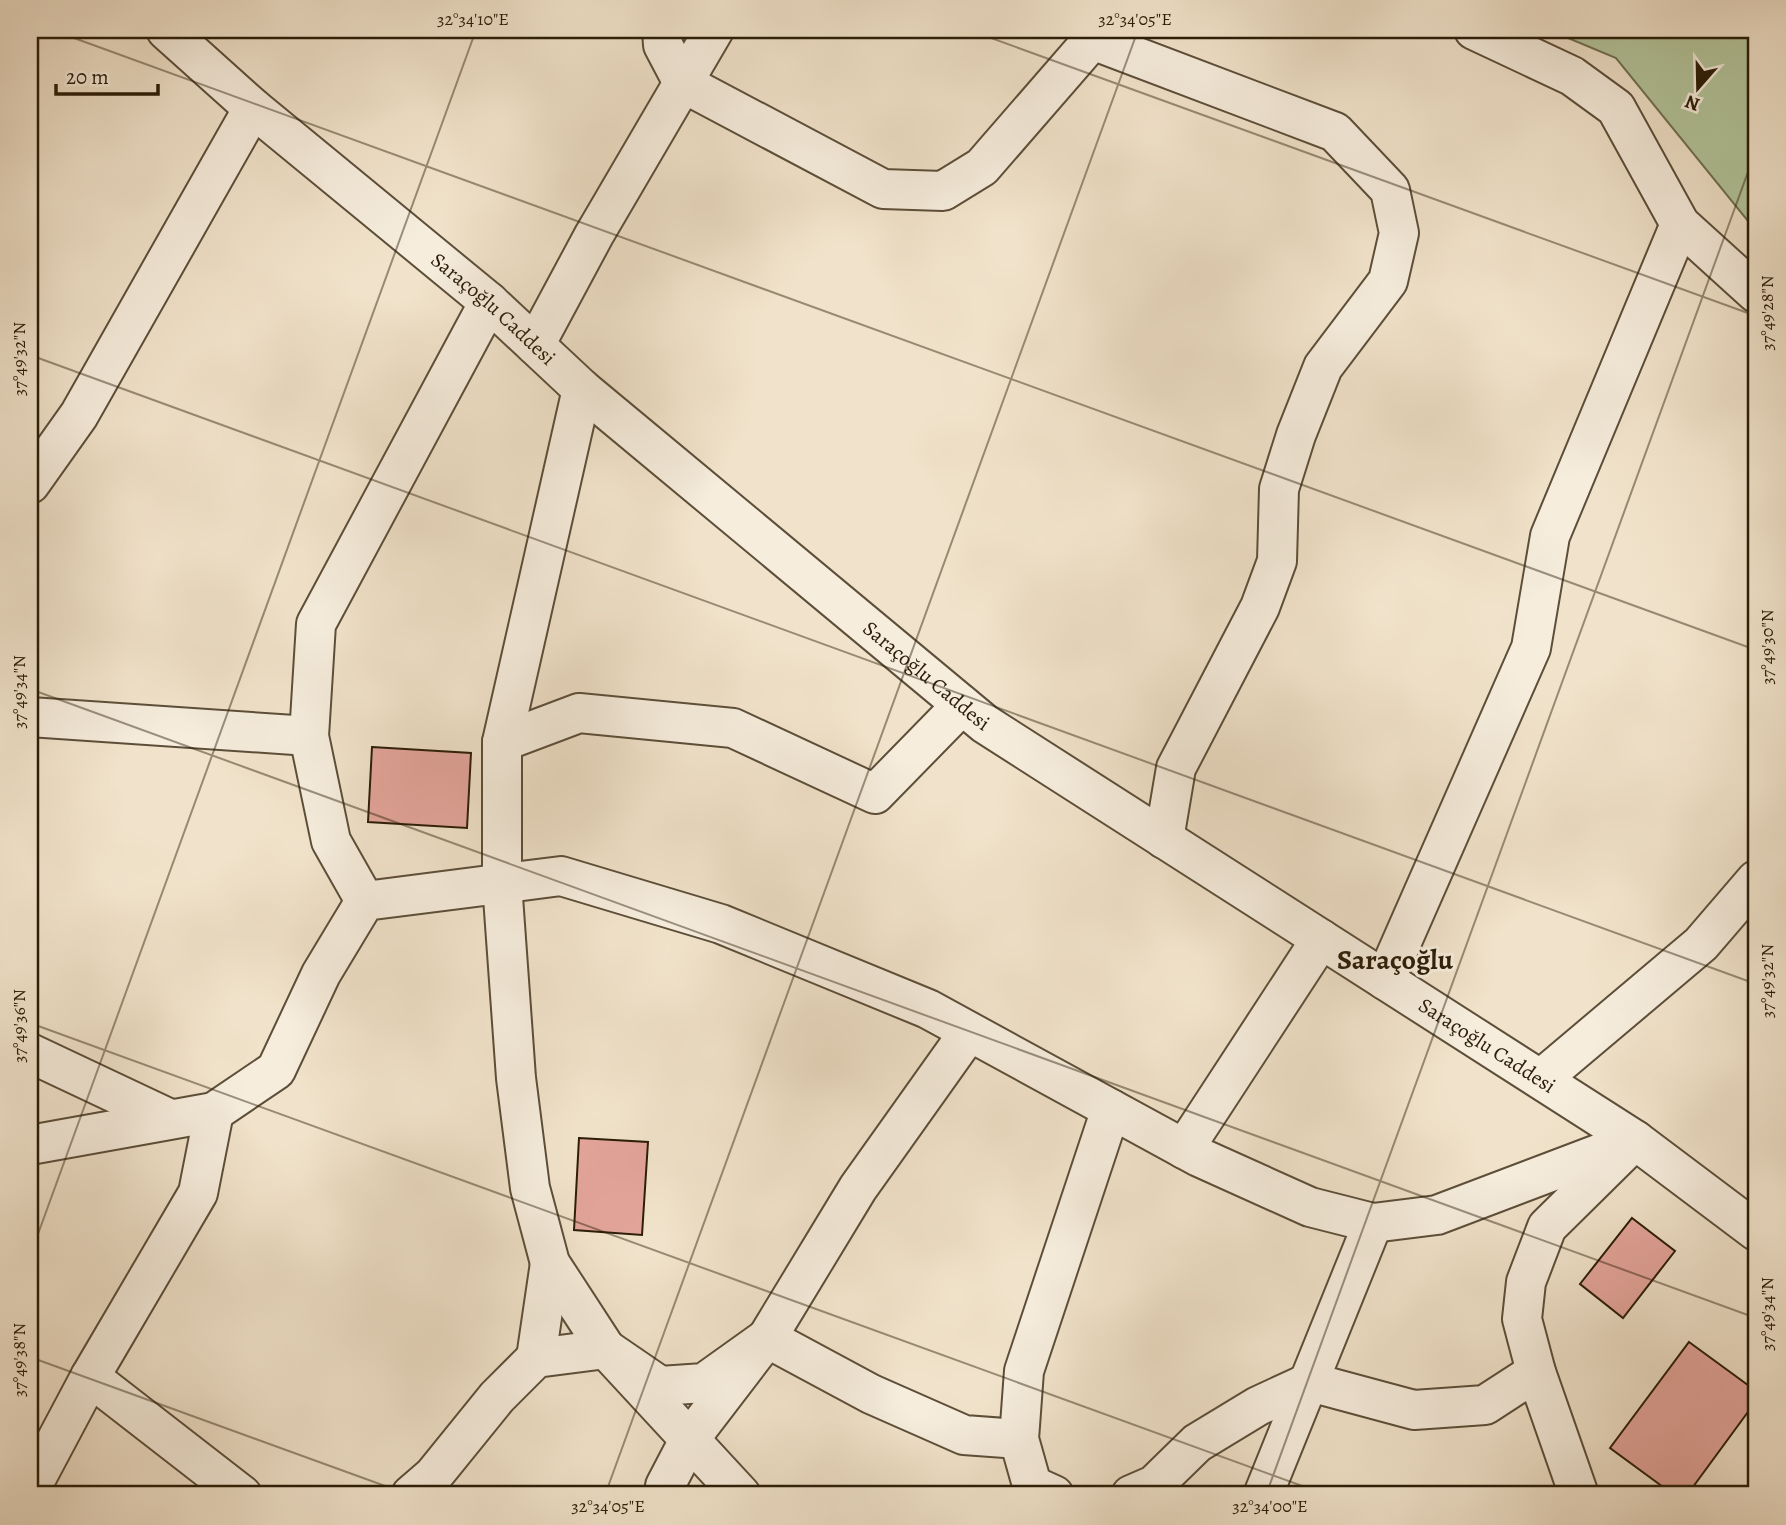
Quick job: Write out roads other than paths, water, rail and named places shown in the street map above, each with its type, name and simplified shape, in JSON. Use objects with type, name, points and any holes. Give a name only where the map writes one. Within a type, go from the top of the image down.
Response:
[{"type":"street","name":"Saraçoğlu Caddesi","points":[[166,30],[253,108],[489,302],[582,389],[985,724],[1751,1216]]},
{"type":"street","points":[[662,30],[663,46],[683,83],[883,189],[943,191],[982,167],[1098,35],[1335,132],[1390,190],[1399,233],[1388,281],[1323,367],[1296,435],[1279,489],[1277,561],[1260,607],[1176,768],[1164,839]]},
{"type":"street","points":[[535,345],[594,235],[715,30]]},
{"type":"street","points":[[1474,30],[1572,76],[1616,108],[1680,224],[1756,293]]},
{"type":"street","points":[[30,484],[79,415],[253,108]]},
{"type":"street","points":[[1385,980],[1531,648],[1550,536],[1680,224]]},
{"type":"street","points":[[365,901],[331,841],[309,736],[316,624],[489,302]]},
{"type":"street","points":[[582,389],[502,742],[502,883],[521,1119],[530,1188],[550,1263],[606,1349],[741,1495]]},
{"type":"street","points":[[502,742],[579,713],[733,728],[875,794],[962,705]]},
{"type":"street","points":[[30,717],[309,736]]},
{"type":"street","points":[[365,901],[561,876],[721,924],[928,1009],[1184,1149],[1310,1207],[1373,1223],[1437,1215],[1635,1140]]},
{"type":"street","points":[[1541,1079],[1701,944],[1756,880]]},
{"type":"street","points":[[30,1145],[214,1112],[276,1070],[321,974],[365,901]]},
{"type":"street","points":[[1184,1149],[1321,939]]},
{"type":"street","points":[[661,1492],[689,1440],[767,1338],[858,1188],[970,1032]]},
{"type":"street","points":[[30,1053],[170,1119]]},
{"type":"street","points":[[1037,1492],[1018,1439],[1024,1371],[1111,1109]]},
{"type":"street","points":[[30,1490],[90,1377],[198,1193],[214,1112]]},
{"type":"street","points":[[1579,1495],[1535,1372],[1522,1319],[1526,1283],[1547,1227],[1635,1140]]},
{"type":"street","points":[[1264,1495],[1373,1223]]},
{"type":"street","points":[[411,1495],[433,1476],[497,1397],[536,1358],[550,1263]]},
{"type":"street","points":[[536,1358],[606,1349],[660,1385],[704,1383],[767,1338]]},
{"type":"street","points":[[767,1338],[871,1394],[964,1435],[1018,1439]]},
{"type":"street","points":[[1131,1495],[1154,1485],[1197,1443],[1258,1406],[1310,1382],[1414,1410],[1485,1405],[1535,1372]]},
{"type":"street","points":[[90,1377],[242,1495]]},
{"type":"district","name":"Saraçoğlu","points":[[1395,960]]}]
